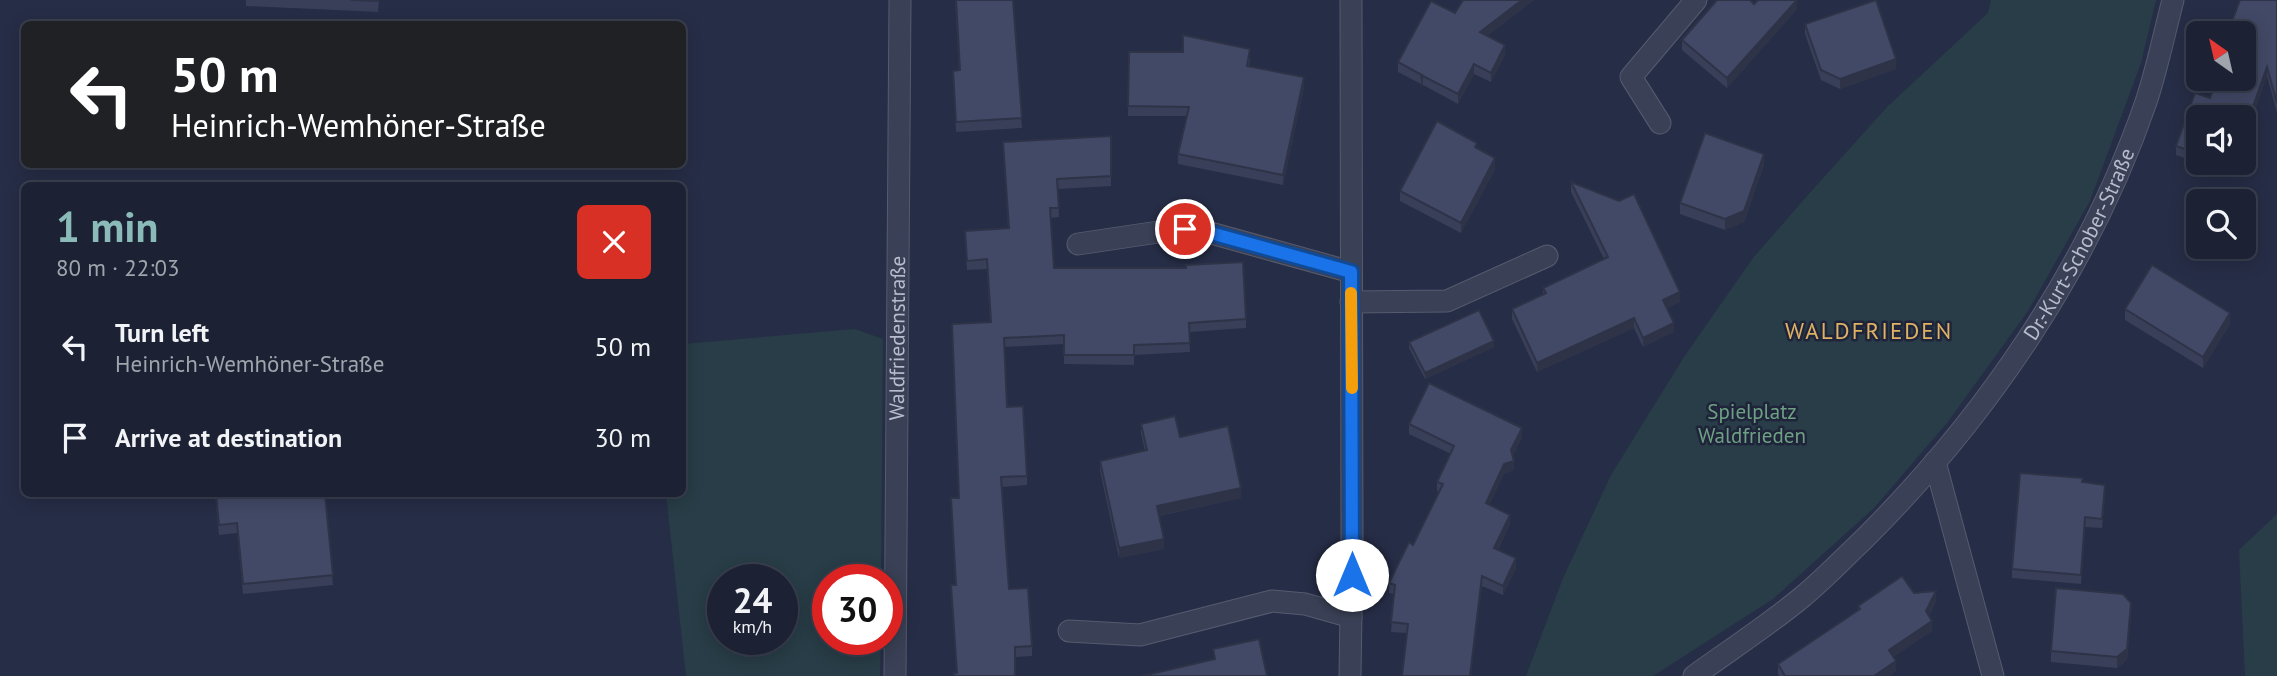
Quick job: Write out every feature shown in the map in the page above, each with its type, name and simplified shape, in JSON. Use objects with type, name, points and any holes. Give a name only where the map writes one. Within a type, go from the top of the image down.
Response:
[{"type":"street","name":"Waldfriedenstraße","points":[[895,676],[900,0]]},
{"type":"street","points":[[1350,676],[1351,0]]},
{"type":"street","points":[[1660,123],[1631,77],[1696,0]]},
{"type":"street","name":"Dr.-Kurt-Schober-Straße","points":[[1694,676],[1820,582],[1904,499],[2000,380],[2063,284],[2112,188],[2146,102],[2173,0]]},
{"type":"street","points":[[1078,244],[1192,229],[1351,272]]},
{"type":"street","points":[[1351,302],[1447,301],[1547,256]]},
{"type":"street","points":[[1935,462],[1993,676]]},
{"type":"street","points":[[1069,631],[1140,635],[1272,601],[1305,604],[1351,617]]},
{"type":"green space","name":"Spielplatz Waldfrieden","points":[[1991,0],[2156,0],[2141,63],[2090,201],[2028,311],[1947,423],[1874,508],[1773,599],[1653,676],[1526,676],[1563,578],[1611,475],[1684,357],[1753,258],[1887,107],[1988,13]]},
{"type":"green space","points":[[855,329],[883,339],[881,564],[812,564],[812,655],[881,655],[880,676],[686,676],[666,497],[686,497],[686,344]]},
{"type":"green space","points":[[2277,514],[2277,676],[2245,676],[2239,550]]},
{"type":"building","points":[[956,0],[1013,0],[1022,118],[956,122],[953,71],[960,70]]},
{"type":"building","points":[[1463,0],[1522,0],[1480,32],[1505,45],[1491,73],[1474,64],[1458,94],[1423,76],[1421,78],[1422,75],[1398,62],[1431,1],[1455,13]]},
{"type":"building","points":[[1717,0],[1750,0],[1754,4],[1758,0],[1797,0],[1727,78],[1682,40]]},
{"type":"building","points":[[1876,0],[1896,59],[1840,79],[1821,70],[1805,24]]},
{"type":"building","points":[[2240,0],[2277,0],[2277,103],[2267,67],[2254,105],[2191,105],[2195,93],[2210,98],[2213,91],[2256,91],[2256,21],[2232,21]]},
{"type":"building","points":[[1183,35],[1250,49],[1247,66],[1304,77],[1283,175],[1178,154],[1189,107],[1128,106],[1129,52],[1183,52]]},
{"type":"building","points":[[2186,118],[2186,150],[2176,146]]},
{"type":"building","points":[[1437,121],[1477,143],[1475,147],[1495,158],[1461,223],[1400,191]]},
{"type":"building","points":[[1705,133],[1764,154],[1744,211],[1725,219],[1680,203]]},
{"type":"building","points":[[1111,136],[1111,176],[1057,179],[1059,208],[1050,208],[1054,268],[1186,268],[1186,265],[1243,262],[1246,319],[1189,323],[1190,343],[1134,345],[1134,355],[1064,355],[1064,335],[1004,338],[1007,407],[1023,406],[1027,476],[1001,477],[1009,589],[1028,588],[1032,646],[1015,647],[1015,676],[954,676],[954,673],[957,673],[951,585],[956,585],[951,498],[959,498],[952,324],[991,322],[987,259],[967,261],[965,231],[1009,228],[1003,142]]},
{"type":"building","points":[[1571,182],[1619,201],[1634,194],[1680,292],[1663,300],[1674,323],[1643,338],[1634,318],[1537,363],[1512,309],[1546,293],[1543,288],[1608,257]]},
{"type":"building","points":[[2152,265],[2230,313],[2203,357],[2125,309]]},
{"type":"building","points":[[1479,310],[1494,341],[1425,373],[1409,342]]},
{"type":"building","points":[[1429,383],[1522,428],[1511,450],[1514,461],[1504,464],[1486,503],[1510,515],[1494,548],[1516,558],[1503,586],[1482,576],[1470,676],[1402,676],[1408,624],[1391,622],[1395,585],[1389,583],[1409,542],[1413,545],[1443,484],[1437,482],[1454,446],[1409,424]]},
{"type":"building","points":[[1175,416],[1180,437],[1228,426],[1241,488],[1157,506],[1164,539],[1119,548],[1100,461],[1147,450],[1141,424]]},
{"type":"building","points":[[2020,473],[2083,478],[2082,482],[2105,485],[2102,519],[2085,517],[2081,575],[2012,569]]},
{"type":"building","points":[[216,497],[325,497],[333,575],[243,584],[237,523],[219,525]]},
{"type":"building","points":[[1902,576],[1914,593],[1936,591],[1926,611],[1932,621],[1889,650],[1896,661],[1874,676],[1785,676],[1778,664],[1860,609],[1858,606]]},
{"type":"building","points":[[2056,588],[2123,594],[2131,603],[2127,649],[2117,657],[2051,651]]},
{"type":"building","points":[[1259,639],[1267,676],[1142,676],[1215,659],[1213,649]]},
{"type":"slow traffic","points":[[1351,293],[1352,388]]},
{"type":"district","name":"WALDFRIEDEN","points":[[1869,331]]},
{"type":"route","points":[[1185,229],[1200,230],[1351,272],[1352,575]]}]
